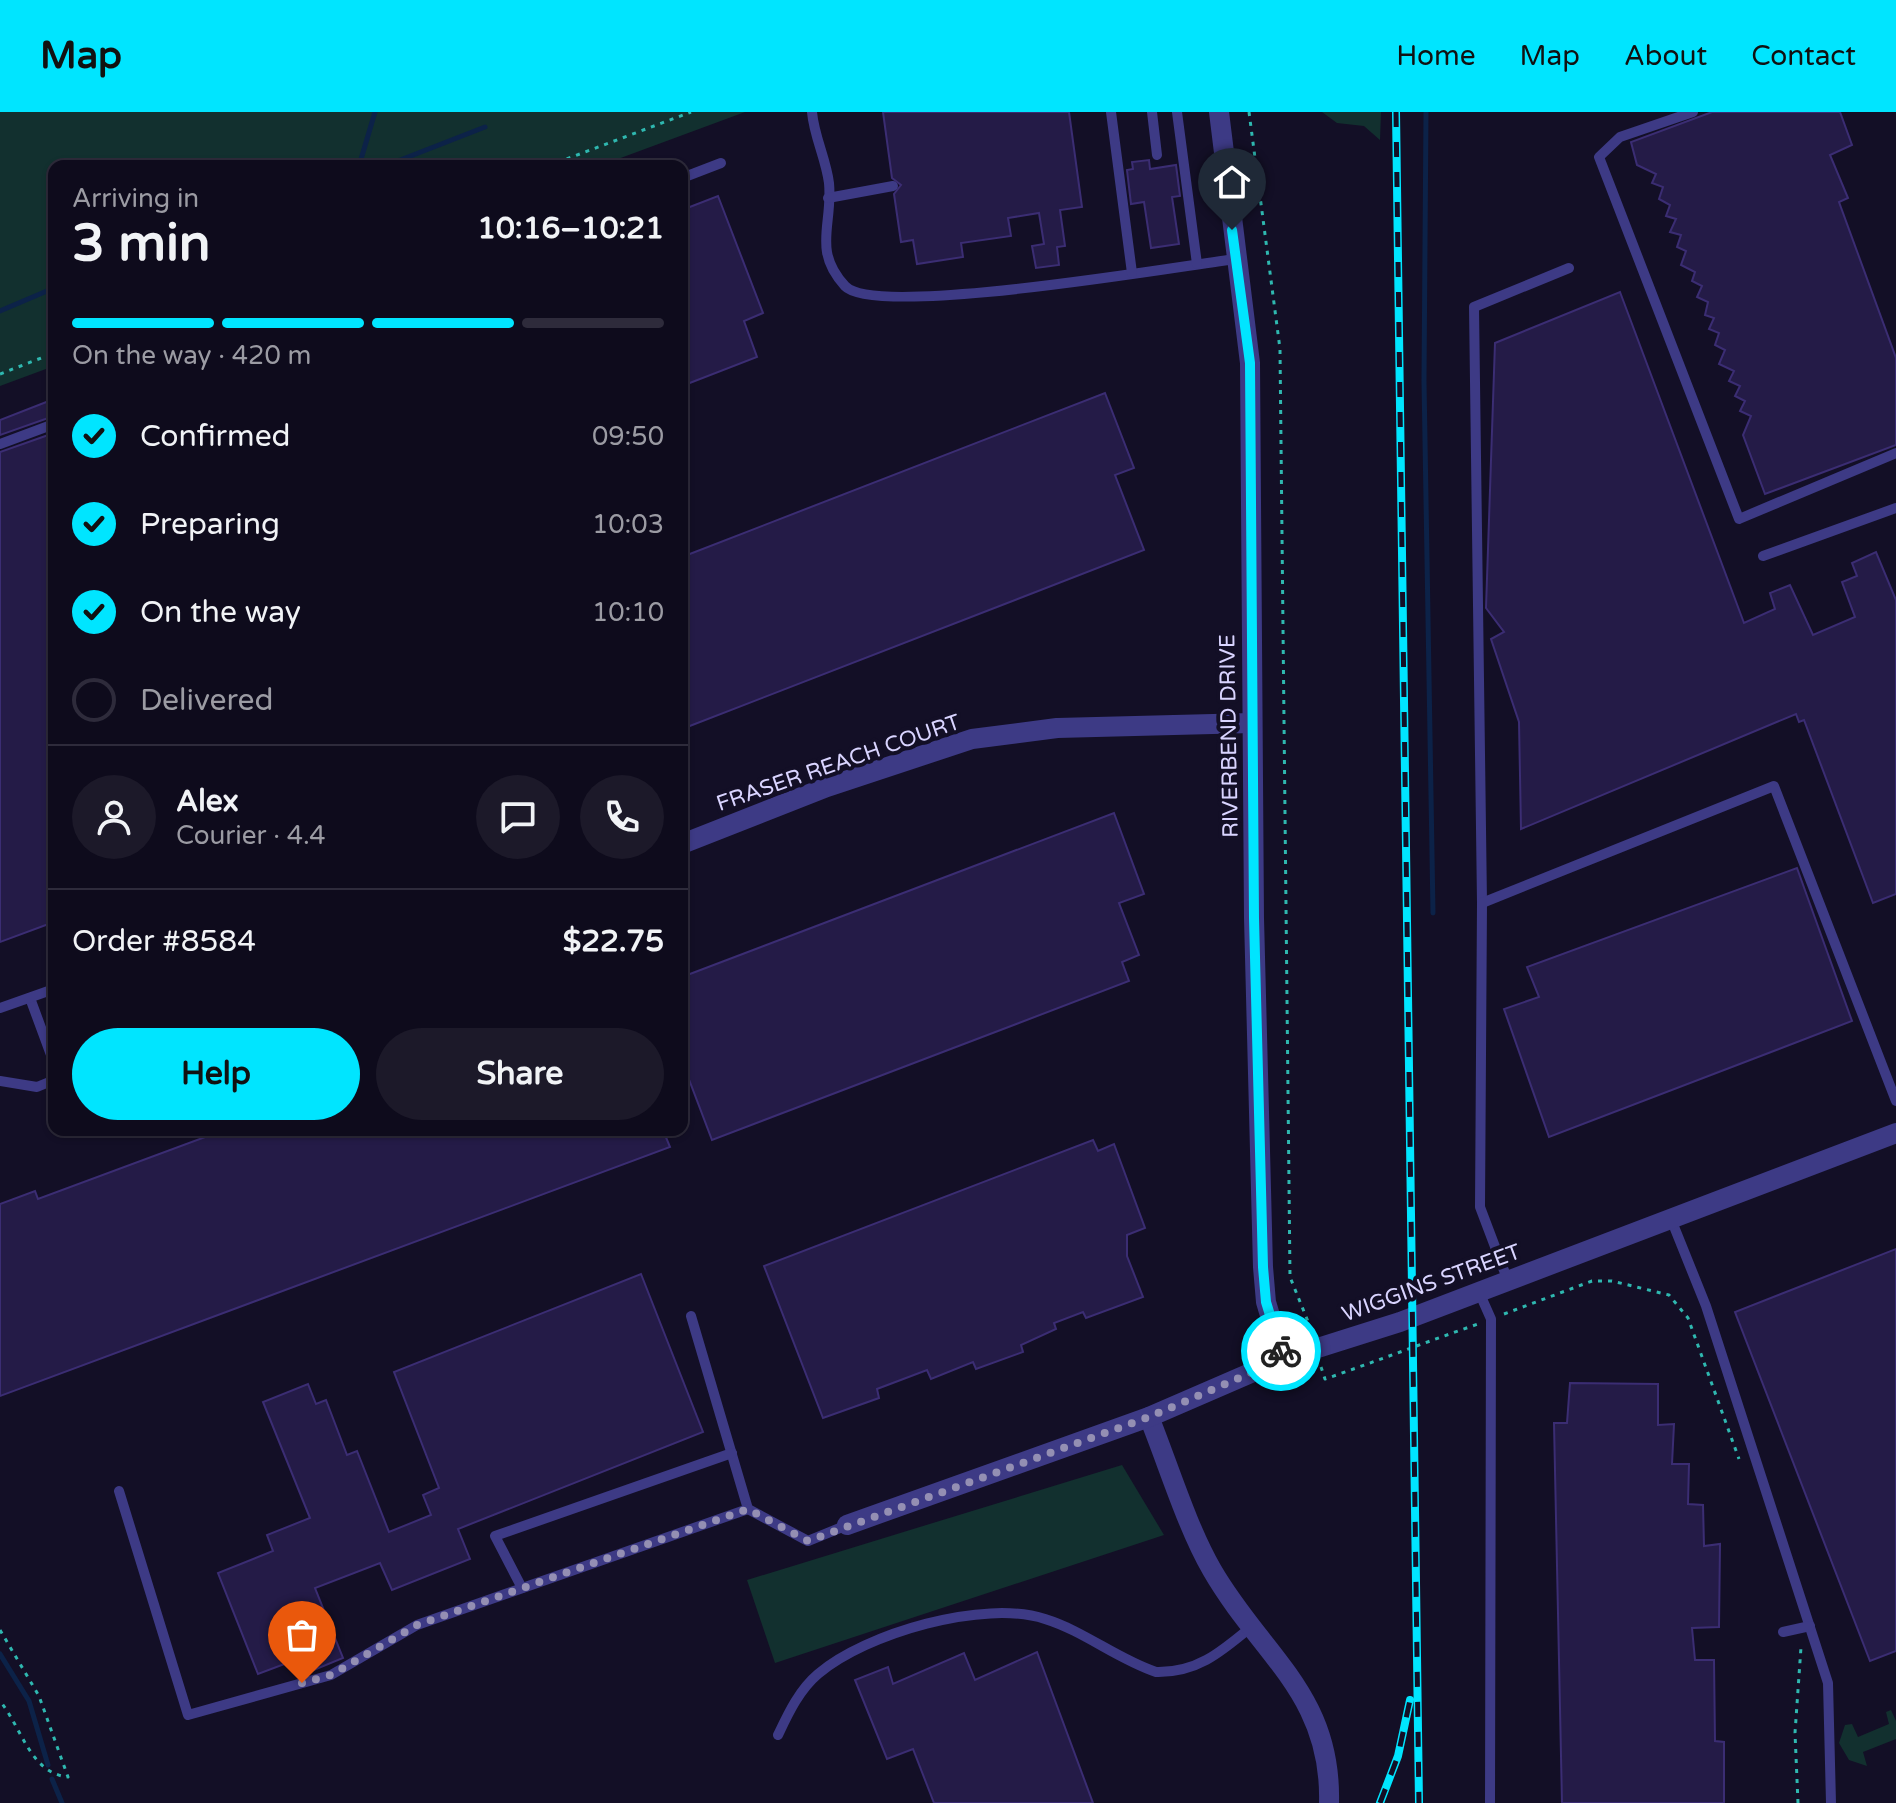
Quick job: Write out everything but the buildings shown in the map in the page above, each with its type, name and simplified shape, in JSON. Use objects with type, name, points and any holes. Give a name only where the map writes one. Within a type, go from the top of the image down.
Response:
[{"type":"street","name":"RIVERBEND DRIVE","points":[[1219,112],[1250,363],[1252,723],[1263,1267],[1266,1302],[1283,1359]]},
{"type":"street","name":"FRASER REACH COURT","points":[[688,842],[827,787],[972,739],[1057,728],[1252,723]]},
{"type":"street","name":"WIGGINS STREET","points":[[847,1525],[1149,1417],[1283,1359],[1400,1322],[1896,1133]]},
{"type":"street","points":[[1149,1417],[1210,1568],[1251,1627],[1305,1695],[1322,1737],[1329,1774],[1329,1803]]},
{"type":"lane","points":[[812,112],[829,183],[824,246],[831,269],[849,290],[879,298],[944,296],[1236,259]]},
{"type":"lane","points":[[1111,112],[1132,273]]},
{"type":"lane","points":[[1152,112],[1157,155]]},
{"type":"lane","points":[[1177,112],[1197,264]]},
{"type":"lane","points":[[1693,112],[1620,137],[1599,157],[1739,519],[1896,453]]},
{"type":"lane","points":[[688,176],[721,163]]},
{"type":"lane","points":[[828,198],[893,186]]},
{"type":"lane","points":[[1508,1281],[1480,1207],[1482,903],[1474,307],[1569,268]]},
{"type":"lane","points":[[0,444],[48,426]]},
{"type":"lane","points":[[1763,556],[1896,508]]},
{"type":"lane","points":[[1482,903],[1774,786],[1896,1101]]},
{"type":"lane","points":[[0,1008],[48,991]]},
{"type":"lane","points":[[30,998],[48,1047]]},
{"type":"lane","points":[[0,1081],[37,1087],[48,1082]]},
{"type":"lane","points":[[1671,1219],[1706,1306],[1805,1628],[1828,1683],[1831,1803]]},
{"type":"lane","points":[[1479,1291],[1491,1319],[1490,1803]]},
{"type":"lane","points":[[691,1316],[748,1509],[808,1541],[847,1525]]},
{"type":"lane","points":[[522,1588],[495,1536],[732,1453]]},
{"type":"lane","points":[[119,1491],[188,1715],[331,1675],[417,1625],[748,1509]]},
{"type":"lane","points":[[778,1735],[795,1700],[816,1675],[842,1657],[935,1619],[1004,1613],[1043,1618],[1140,1667],[1172,1672],[1210,1660],[1251,1627]]},
{"type":"lane","points":[[1783,1632],[1805,1628]]},
{"type":"path","points":[[564,160],[691,112]]},
{"type":"path","points":[[1249,112],[1280,349],[1290,1277],[1309,1324],[1305,1329]]},
{"type":"path","points":[[0,374],[48,355]]},
{"type":"path","points":[[1273,689],[1284,690]]},
{"type":"path","points":[[1273,753],[1283,753]]},
{"type":"path","points":[[1321,1365],[1325,1379],[1592,1281],[1612,1281],[1669,1295],[1688,1318],[1740,1463]]},
{"type":"path","points":[[1798,1803],[1795,1733],[1805,1628]]},
{"type":"path","points":[[0,1630],[39,1696],[68,1777],[56,1776],[37,1764],[0,1701]]},
{"type":"green space","points":[[0,112],[745,112],[615,160],[48,160],[48,368],[0,386]]},
{"type":"green space","points":[[1322,112],[1381,112],[1380,140],[1364,126],[1337,123]]},
{"type":"green space","points":[[1122,1465],[1164,1535],[775,1663],[747,1580]]},
{"type":"green space","points":[[1891,1710],[1896,1721],[1896,1739],[1863,1752],[1867,1766],[1849,1760],[1839,1743],[1845,1725],[1852,1724],[1858,1737],[1889,1724],[1886,1712]]},
{"type":"waterway","points":[[361,160],[375,112]]},
{"type":"waterway","points":[[1426,112],[1424,381],[1433,913]]},
{"type":"waterway","points":[[400,160],[485,127]]},
{"type":"waterway","points":[[0,311],[48,291]]},
{"type":"waterway","points":[[0,1654],[29,1701],[48,1765]]},
{"type":"waterway","points":[[52,1779],[62,1803]]},
{"type":"railway","points":[[1396,112],[1419,1803]]},
{"type":"railway","points":[[1380,1803],[1398,1756],[1410,1700]]},
{"type":"way so far","points":[[302,1683],[331,1675],[417,1625],[748,1509],[808,1541],[1149,1417],[1283,1359],[1281,1351]]},
{"type":"route","points":[[1232,230],[1250,363],[1254,918],[1263,1267],[1266,1302],[1281,1351]]}]
